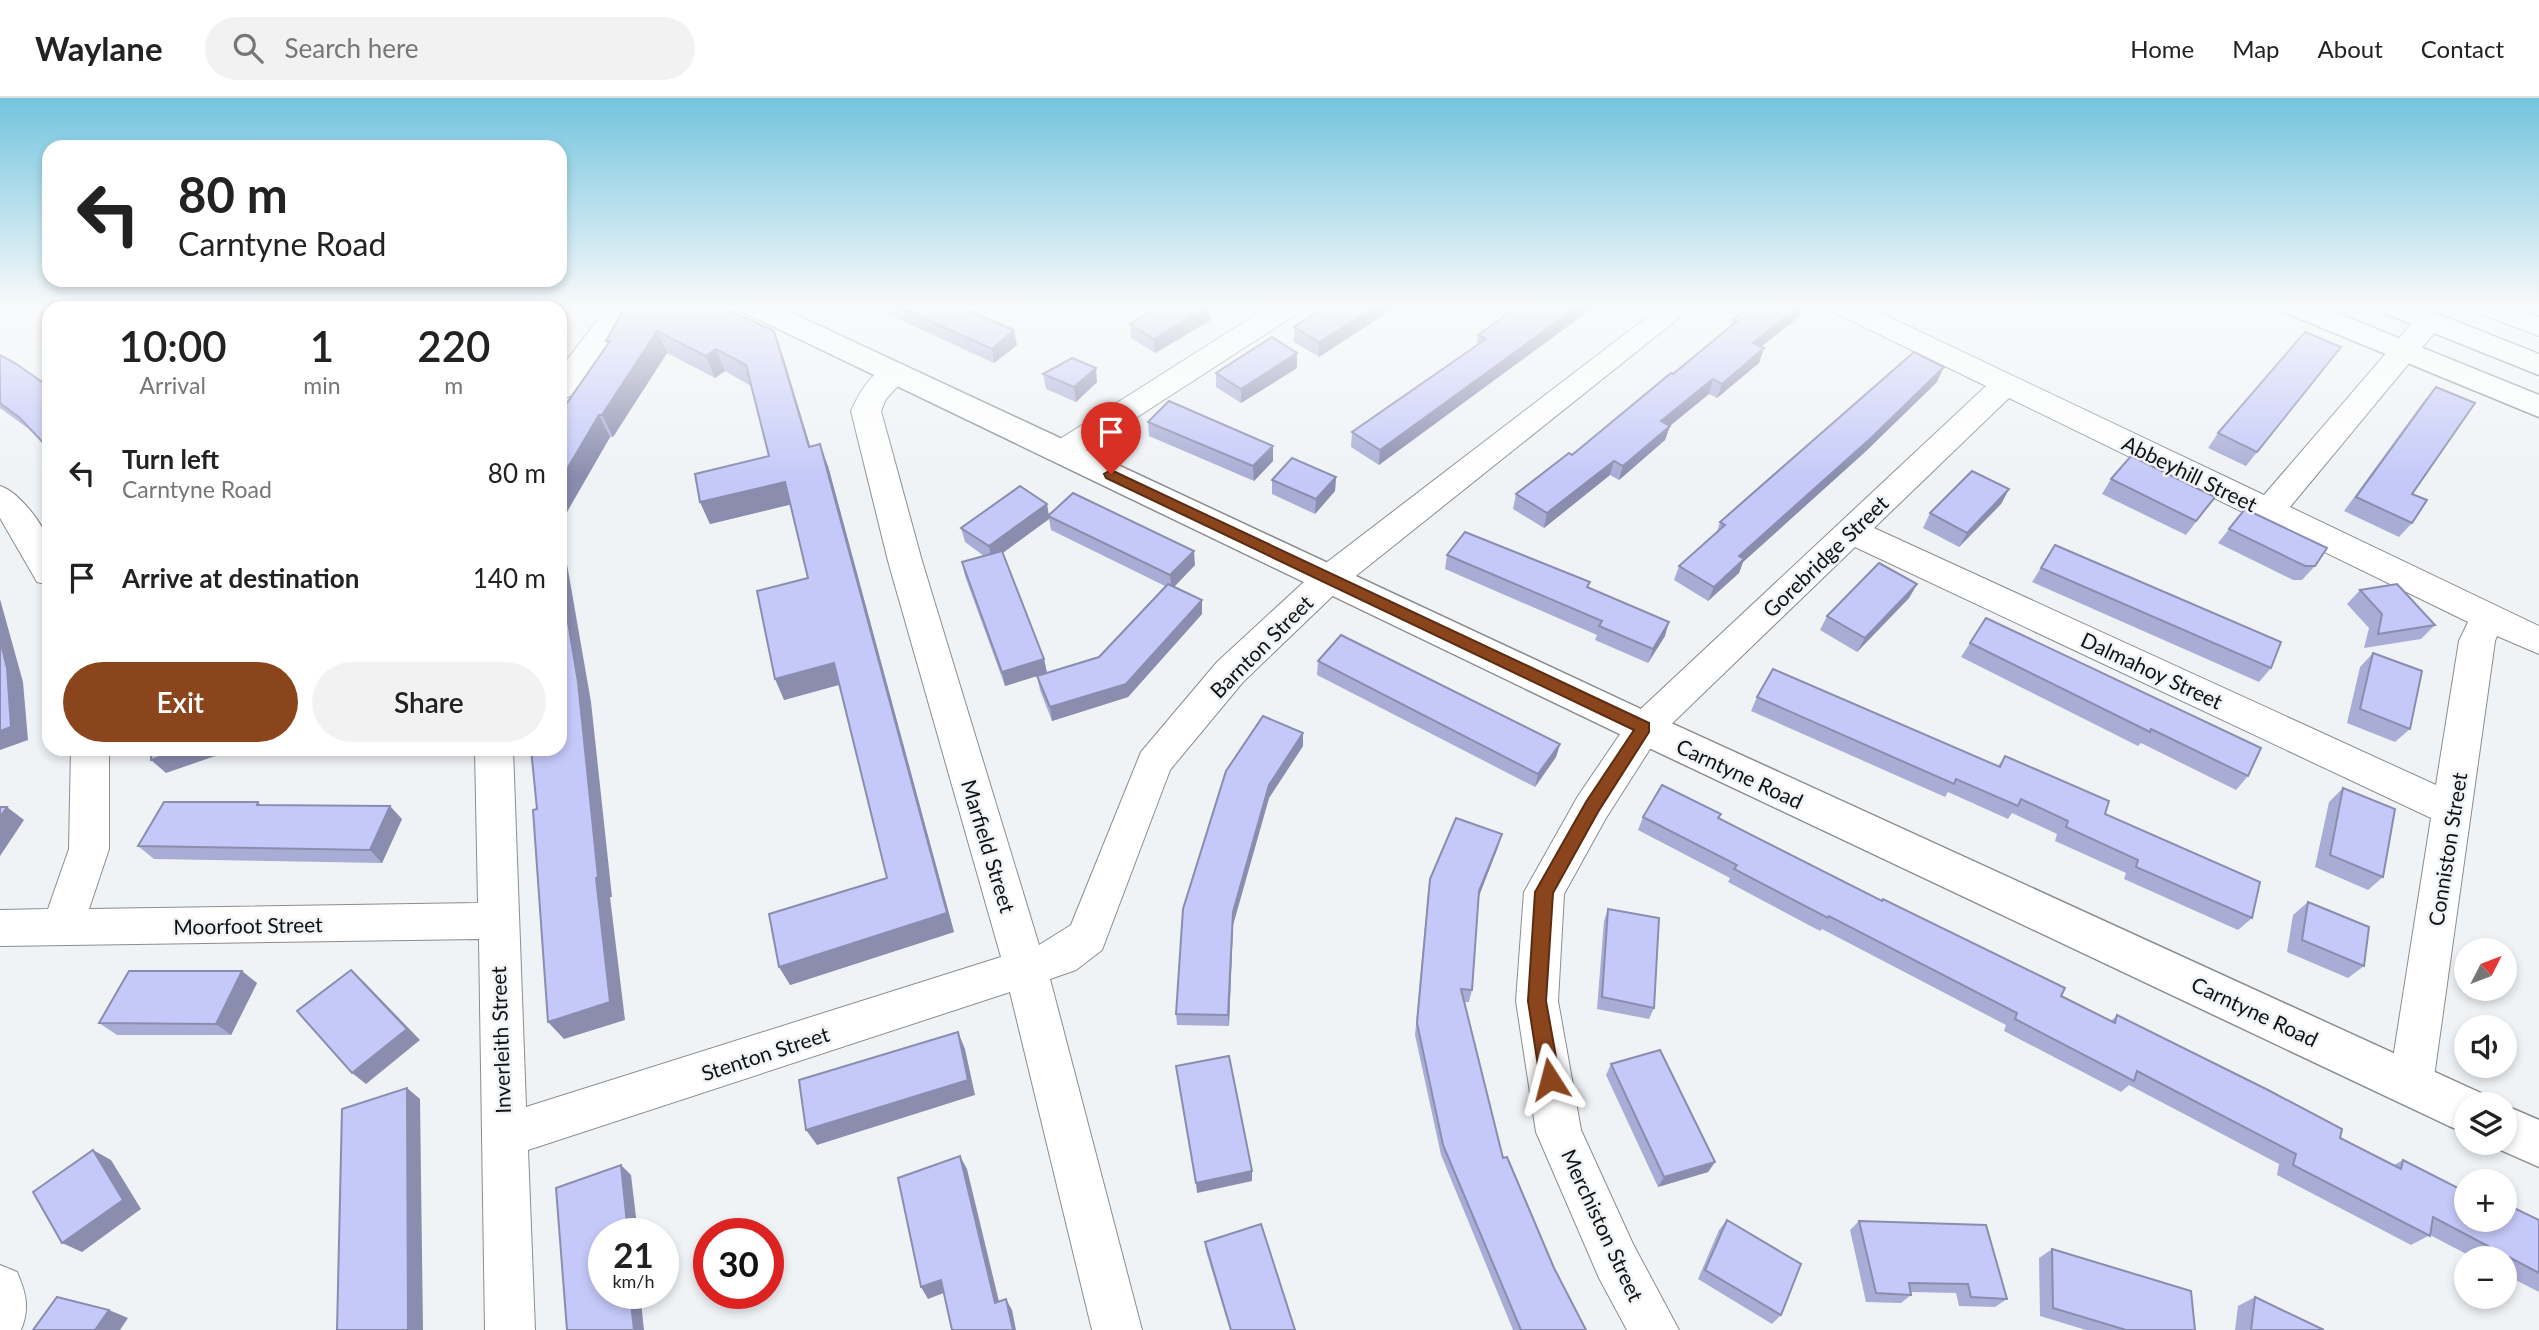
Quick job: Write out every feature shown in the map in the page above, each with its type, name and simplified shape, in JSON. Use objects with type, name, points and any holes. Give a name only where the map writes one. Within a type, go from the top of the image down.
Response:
[{"type":"street","points":[[567,380],[580,362]]},
{"type":"street","name":"Carntyne Road","points":[[873,362],[1644,728],[2454,1104]]},
{"type":"street","points":[[1063,451],[1193,362]]},
{"type":"street","name":"Barnton Street","points":[[1026,970],[1061,957],[1087,937],[1154,763],[1230,672],[1330,578],[1607,362]]},
{"type":"street","name":"Abbeyhill Street","points":[[1961,362],[2539,641]]},
{"type":"street","points":[[2269,511],[2395,362]]},
{"type":"street","points":[[2430,362],[2539,407]]},
{"type":"street","name":"Marfield Street","points":[[895,373],[873,395],[866,411],[905,561],[1026,970],[1116,1330]]},
{"type":"street","name":"Gorebridge Street","points":[[1644,728],[2006,384]]},
{"type":"street","points":[[0,497],[18,518],[42,561]]},
{"type":"street","name":"Dalmahoy Street","points":[[1851,531],[2454,810]]},
{"type":"street","name":"Conniston Street","points":[[2411,1084],[2454,810],[2477,641],[2487,617]]},
{"type":"street","name":"Merchiston Street","points":[[1644,728],[1592,807],[1544,892],[1537,1001],[1559,1132],[1616,1261],[1654,1330]]},
{"type":"street","points":[[62,927],[89,849],[90,756]]},
{"type":"street","name":"Inverleith Street","points":[[494,756],[496,922],[510,1330]]},
{"type":"street","name":"Moorfoot Street","points":[[0,928],[496,922]]},
{"type":"street","name":"Stenton Street","points":[[504,1136],[1026,970]]},
{"type":"street","points":[[2517,1134],[2539,1144]]},
{"type":"street","points":[[0,1289],[3,1299],[0,1320]]},
{"type":"building","points":[[0,362],[14,362],[42,382],[42,442],[20,418],[0,403]]},
{"type":"building","points":[[595,362],[636,362],[602,415],[599,415],[567,469],[567,403]]},
{"type":"building","points":[[741,362],[784,362],[809,447],[820,444],[947,913],[779,967],[769,914],[887,878],[834,663],[775,679],[757,591],[808,578],[785,482],[700,502],[695,474],[769,456],[746,365]]},
{"type":"building","points":[[1064,362],[1083,362],[1096,368],[1074,387],[1043,374]]},
{"type":"building","points":[[1232,362],[1282,362],[1241,389],[1216,373]]},
{"type":"building","points":[[1452,362],[1501,362],[1380,450],[1352,432]]},
{"type":"building","points":[[1687,362],[1747,362],[1722,384],[1713,379],[1661,421],[1670,426],[1623,466],[1614,461],[1547,513],[1516,494],[1569,453],[1572,455]]},
{"type":"building","points":[[1902,362],[1935,362],[1944,367],[1871,438],[1739,556],[1744,559],[1714,587],[1679,566],[1725,525],[1720,522]]},
{"type":"building","points":[[2279,362],[2329,362],[2257,452],[2218,433]]},
{"type":"building","points":[[2436,387],[2475,403],[2412,494],[2427,500],[2412,523],[2356,497]]},
{"type":"building","points":[[1169,401],[1273,446],[1253,466],[1148,422]]},
{"type":"building","points":[[2131,456],[2215,497],[2196,521],[2111,479]]},
{"type":"building","points":[[1292,458],[1336,477],[1316,499],[1272,480]]},
{"type":"building","points":[[1972,471],[2009,489],[1967,533],[1930,513]]},
{"type":"building","points":[[1020,486],[1047,504],[989,546],[961,528]]},
{"type":"building","points":[[1073,493],[1194,551],[1170,575],[1048,516]]},
{"type":"building","points":[[2245,509],[2327,548],[2315,566],[2305,566],[2229,529]]},
{"type":"building","points":[[1465,532],[1590,582],[1587,587],[1669,622],[1653,649],[1599,626],[1602,621],[1447,555]]},
{"type":"building","points":[[2055,545],[2281,642],[2271,668],[2041,568]]},
{"type":"building","points":[[1002,551],[1044,659],[1002,672],[962,562]]},
{"type":"building","points":[[1879,563],[1917,584],[1865,638],[1827,616]]},
{"type":"building","points":[[1168,584],[1202,600],[1126,684],[1050,707],[1037,676],[1099,657]]},
{"type":"building","points":[[2397,584],[2435,625],[2378,634],[2382,614],[2360,590]]},
{"type":"building","points":[[567,616],[578,682],[610,1002],[548,1022],[533,810],[537,809],[532,756],[567,756]]},
{"type":"building","points":[[1986,618],[2261,748],[2248,776],[2151,729],[2150,732],[1970,643]]},
{"type":"building","points":[[1341,635],[1560,744],[1538,774],[1318,661]]},
{"type":"building","points":[[0,640],[7,668],[11,727],[0,731]]},
{"type":"building","points":[[2373,653],[2422,671],[2410,729],[2360,709]]},
{"type":"building","points":[[1773,669],[2000,767],[2005,756],[2109,801],[2105,814],[2260,882],[2252,918],[2136,867],[2138,860],[2066,827],[2068,821],[2021,799],[2018,806],[1956,779],[1954,784],[1757,697]]},
{"type":"building","points":[[1263,716],[1303,733],[1269,785],[1233,912],[1228,1015],[1176,1014],[1183,909],[1226,771]]},
{"type":"building","points":[[1662,785],[1721,814],[1718,818],[1882,901],[1883,899],[2065,988],[2061,996],[2115,1023],[2117,1015],[2268,1090],[2342,1129],[2340,1138],[2401,1169],[2403,1160],[2454,1186],[2454,1228],[2433,1217],[2430,1236],[2293,1165],[2296,1154],[2137,1071],[2134,1081],[2015,1019],[2017,1013],[1734,869],[1737,865],[1643,817]]},
{"type":"building","points":[[2343,788],[2395,809],[2383,877],[2330,855]]},
{"type":"building","points":[[164,802],[390,806],[370,850],[138,846]]},
{"type":"building","points":[[0,807],[7,807],[0,817]]},
{"type":"building","points":[[1456,818],[1502,834],[1479,891],[1472,990],[1461,989],[1503,1158],[1507,1157],[1554,1268],[1586,1330],[1521,1330],[1443,1145],[1417,1023],[1430,879]]},
{"type":"building","points":[[2308,902],[2369,927],[2364,966],[2302,940]]},
{"type":"building","points":[[1608,909],[1659,918],[1654,1008],[1602,997]]},
{"type":"building","points":[[351,970],[407,1029],[352,1073],[297,1011]]},
{"type":"building","points":[[129,971],[242,971],[216,1024],[99,1023]]},
{"type":"building","points":[[958,1032],[968,1080],[806,1130],[799,1080]]},
{"type":"building","points":[[1660,1050],[1715,1162],[1664,1177],[1611,1064]]},
{"type":"building","points":[[1229,1056],[1252,1171],[1196,1183],[1176,1066]]},
{"type":"building","points":[[407,1088],[408,1330],[337,1330],[342,1109]]},
{"type":"building","points":[[93,1150],[123,1200],[62,1243],[33,1192]]},
{"type":"building","points":[[960,1156],[995,1303],[1006,1299],[1013,1330],[952,1330],[941,1280],[921,1287],[898,1178]]},
{"type":"building","points":[[621,1165],[626,1218],[588,1218],[588,1309],[632,1309],[634,1330],[567,1330],[556,1188]]},
{"type":"building","points":[[2517,1209],[2539,1220],[2539,1273],[2517,1261],[2517,1246],[2488,1246],[2461,1232],[2517,1232]]},
{"type":"building","points":[[1727,1220],[1801,1264],[1781,1315],[1705,1270]]},
{"type":"building","points":[[1859,1221],[1986,1225],[2007,1299],[1971,1297],[1968,1284],[1909,1283],[1911,1295],[1876,1293]]},
{"type":"building","points":[[1261,1224],[1295,1330],[1231,1330],[1205,1242]]},
{"type":"building","points":[[2052,1249],[2191,1291],[2195,1330],[2126,1330],[2053,1308]]},
{"type":"building","points":[[57,1297],[109,1310],[95,1330],[33,1330]]},
{"type":"building","points":[[2255,1297],[2324,1330],[2251,1330]]},
{"type":"route","points":[[1111,474],[1644,728],[1592,807],[1544,892],[1537,1001],[1550,1079]]}]
